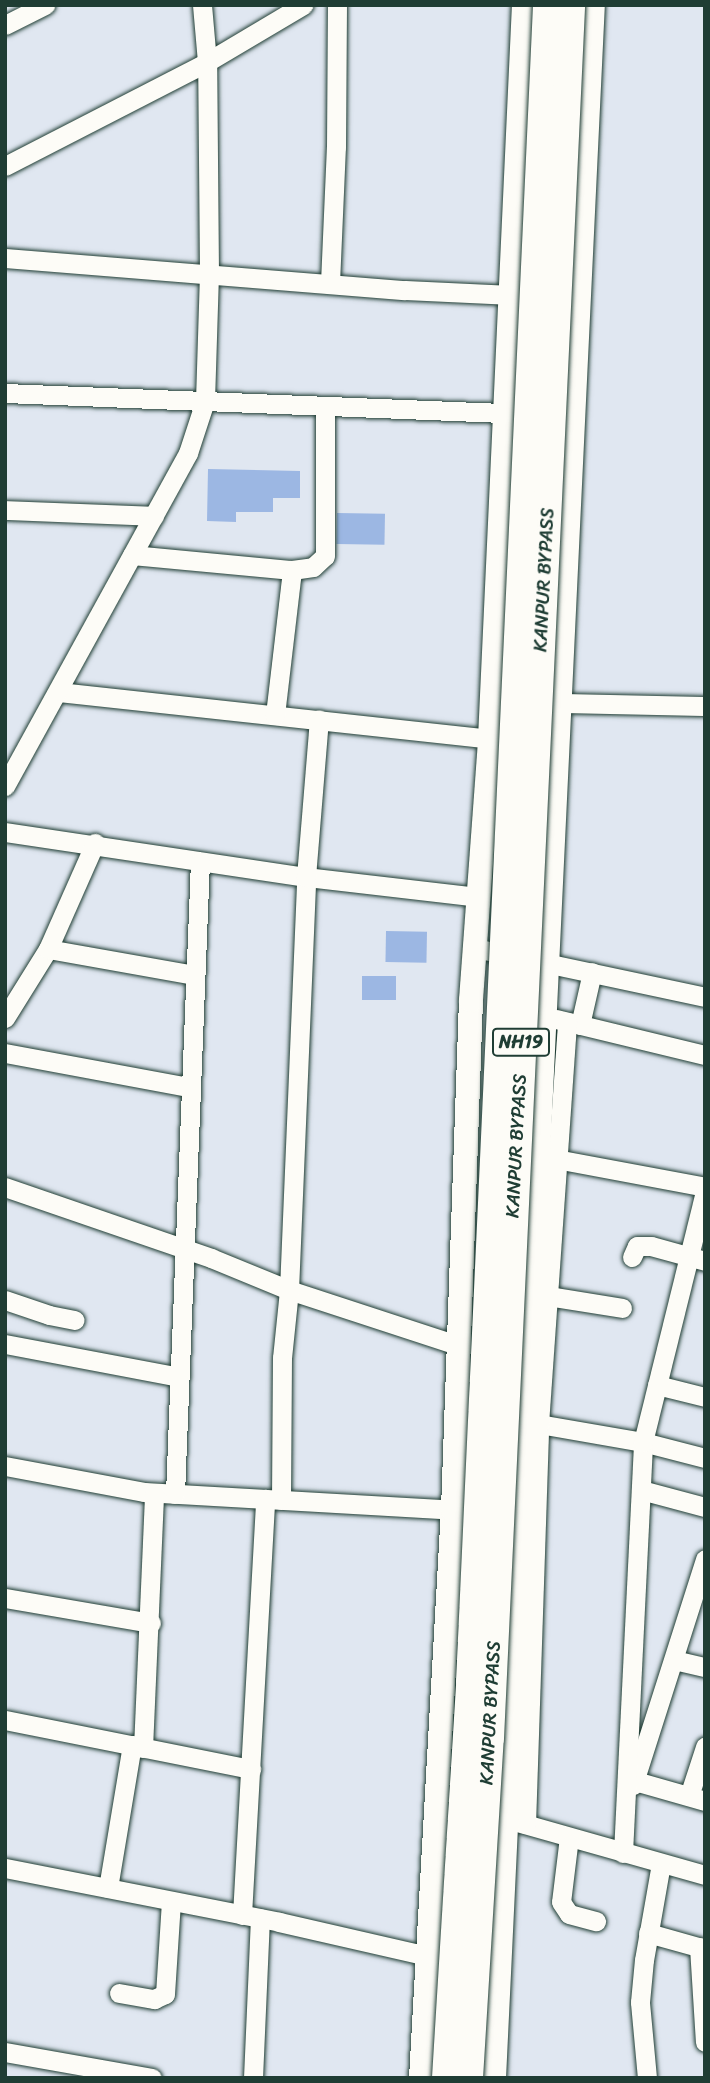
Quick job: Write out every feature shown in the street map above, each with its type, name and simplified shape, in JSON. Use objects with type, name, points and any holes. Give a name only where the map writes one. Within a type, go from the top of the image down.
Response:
[{"type":"highway","name":"KANPUR BYPASS","points":[[446,2078],[470,1682],[547,5]]},
{"type":"highway","name":"KANPUR BYPASS","points":[[469,2078],[490,1738],[570,5]]},
{"type":"main road","points":[[421,2078],[453,1510],[471,1000],[490,739],[524,5]]},
{"type":"main road","points":[[494,2078],[516,1822],[542,1016],[561,703],[593,5]]},
{"type":"street","points":[[5,25],[45,5]]},
{"type":"street","points":[[5,786],[188,453],[205,401],[209,274],[207,62],[202,5]]},
{"type":"street","points":[[5,166],[207,62],[303,5]]},
{"type":"street","points":[[330,283],[336,147],[337,5]]},
{"type":"street","points":[[5,258],[405,290],[510,295]]},
{"type":"street","points":[[5,393],[504,413]]},
{"type":"street","points":[[132,555],[292,570],[313,567],[325,556],[325,406]]},
{"type":"street","points":[[5,510],[154,516]]},
{"type":"street","points":[[275,715],[292,570]]},
{"type":"street","points":[[59,692],[490,739]]},
{"type":"street","points":[[561,703],[705,706]]},
{"type":"street","points":[[253,2078],[251,1769],[289,1290],[306,877],[319,720]]},
{"type":"street","points":[[5,832],[95,843],[306,877],[479,897]]},
{"type":"street","points":[[5,1018],[48,949],[95,843]]},
{"type":"street","points":[[175,1494],[200,861]]},
{"type":"street","points":[[475,948],[705,997]]},
{"type":"street","points":[[48,949],[194,975]]},
{"type":"street","points":[[592,972],[573,1023],[556,1159],[516,1822],[705,1875]]},
{"type":"street","points":[[471,1000],[705,1055]]},
{"type":"street","points":[[5,1053],[189,1087]]},
{"type":"street","points":[[556,1159],[705,1189],[696,1259],[657,1385],[643,1442],[623,1853]]},
{"type":"street","points":[[7,1191],[183,1250],[289,1290],[460,1346]]},
{"type":"street","points":[[629,1249],[651,1246],[696,1259]]},
{"type":"street","points":[[548,1296],[622,1308]]},
{"type":"street","points":[[5,1300],[49,1315],[75,1320]]},
{"type":"street","points":[[5,1344],[179,1377]]},
{"type":"street","points":[[657,1385],[705,1397]]},
{"type":"street","points":[[539,1424],[643,1442],[705,1458]]},
{"type":"street","points":[[5,1466],[154,1493],[453,1510]]},
{"type":"street","points":[[641,1490],[705,1507]]},
{"type":"street","points":[[108,1888],[137,1746],[150,1623],[154,1493]]},
{"type":"street","points":[[625,1813],[674,1660],[699,1601],[705,1559]]},
{"type":"street","points":[[5,1598],[150,1623]]},
{"type":"street","points":[[674,1660],[705,1667]]},
{"type":"street","points":[[5,1720],[251,1769]]},
{"type":"street","points":[[635,1782],[697,1799],[705,1747]]},
{"type":"street","points":[[569,1837],[561,1902],[569,1914],[596,1921]]},
{"type":"street","points":[[647,2078],[640,2002],[648,1933],[661,1864]]},
{"type":"street","points":[[5,1868],[251,1916],[427,1956]]},
{"type":"street","points":[[119,1993],[154,1999],[164,1994],[167,1988],[171,1900]]},
{"type":"street","points":[[648,1933],[702,1948],[705,2042]]},
{"type":"street","points":[[5,2052],[152,2078]]},
{"type":"building","points":[[208,469],[300,471],[300,498],[273,498],[273,512],[236,512],[236,522],[207,521]]},
{"type":"building","points":[[337,513],[385,514],[384,545],[336,544]]},
{"type":"building","points":[[386,931],[427,932],[426,963],[385,962]]},
{"type":"building","points":[[362,976],[396,976],[396,1000],[362,1000]]}]
